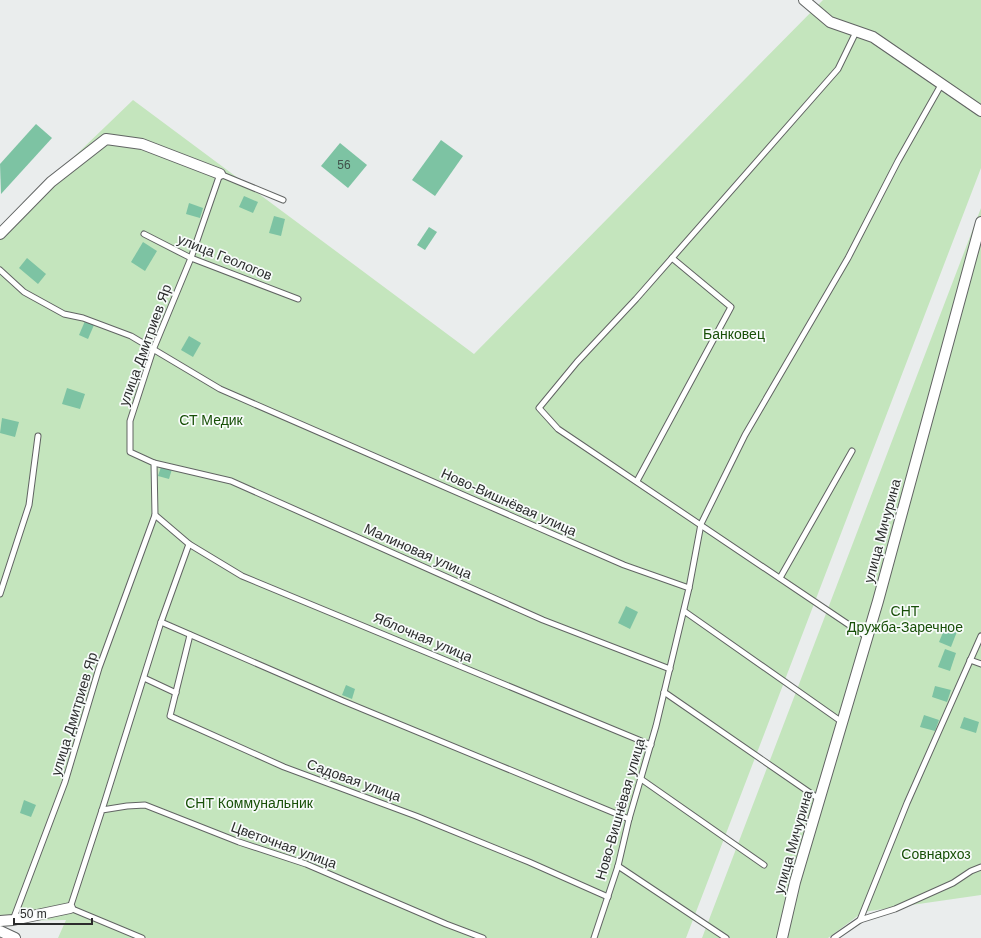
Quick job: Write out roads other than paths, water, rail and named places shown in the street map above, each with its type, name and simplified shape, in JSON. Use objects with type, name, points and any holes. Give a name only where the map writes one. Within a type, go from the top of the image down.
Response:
[{"type":"street","points":[[804,0],[830,22],[873,37],[981,111]]},
{"type":"street","points":[[0,234],[51,182],[106,139],[142,144],[220,174]]},
{"type":"street","name":"улица Мичурина","points":[[782,938],[795,882],[867,637],[981,222]]},
{"type":"street","points":[[0,921],[13,920],[70,908]]},
{"type":"street","points":[[0,931],[16,938]]},
{"type":"lane","points":[[856,32],[838,69],[636,299],[577,362],[538,408],[558,429],[702,524],[867,637]]},
{"type":"lane","points":[[689,588],[702,524],[745,435],[848,258],[898,161],[941,85]]},
{"type":"lane","points":[[220,174],[283,200]]},
{"type":"lane","name":"улица Дмитриев Яр","points":[[13,920],[65,782],[99,668],[155,515],[154,462],[130,452],[130,421],[153,350],[191,258],[220,174]]},
{"type":"lane","name":"улица Геологов","points":[[144,234],[191,258],[298,299]]},
{"type":"lane","points":[[637,481],[731,307],[672,258]]},
{"type":"lane","name":"Ново-Вишнёвая улица","points":[[0,270],[24,292],[64,314],[83,318],[131,336],[227,392],[624,565],[689,588],[651,745],[629,819],[618,866],[594,938]]},
{"type":"lane","points":[[0,594],[30,505],[38,436]]},
{"type":"lane","points":[[780,578],[852,451]]},
{"type":"lane","name":"Малиновая улица","points":[[154,462],[231,481],[543,620],[670,669]]},
{"type":"lane","points":[[142,938],[70,908],[161,622],[189,544],[155,515]]},
{"type":"lane","name":"Яблочная улица","points":[[189,544],[242,576],[651,745]]},
{"type":"lane","points":[[684,611],[842,722]]},
{"type":"lane","points":[[161,622],[350,704],[629,819]]},
{"type":"lane","name":"Садовая улица","points":[[190,635],[170,716],[284,767],[424,819],[529,862],[608,897]]},
{"type":"lane","points":[[860,920],[907,803],[981,636]]},
{"type":"lane","points":[[970,660],[981,664]]},
{"type":"lane","points":[[144,678],[176,693]]},
{"type":"lane","points":[[664,692],[819,799]]},
{"type":"lane","points":[[641,779],[764,865]]},
{"type":"lane","name":"Цветочная улица","points":[[102,810],[127,806],[144,806],[239,842],[306,864],[446,924],[483,938]]},
{"type":"lane","points":[[618,866],[726,938]]},
{"type":"lane","points":[[834,938],[860,920],[895,909],[954,882],[981,867]]},
{"type":"park label","name":"Банковец","points":[[734,334]]},
{"type":"park label","name":"СТ Медик","points":[[211,420]]},
{"type":"park label","name":"СНТ Дружба-Заречное","points":[[905,620]]},
{"type":"park label","name":"СНТ Коммунальник","points":[[249,803]]},
{"type":"park label","name":"Совнархоз","points":[[936,854]]}]
